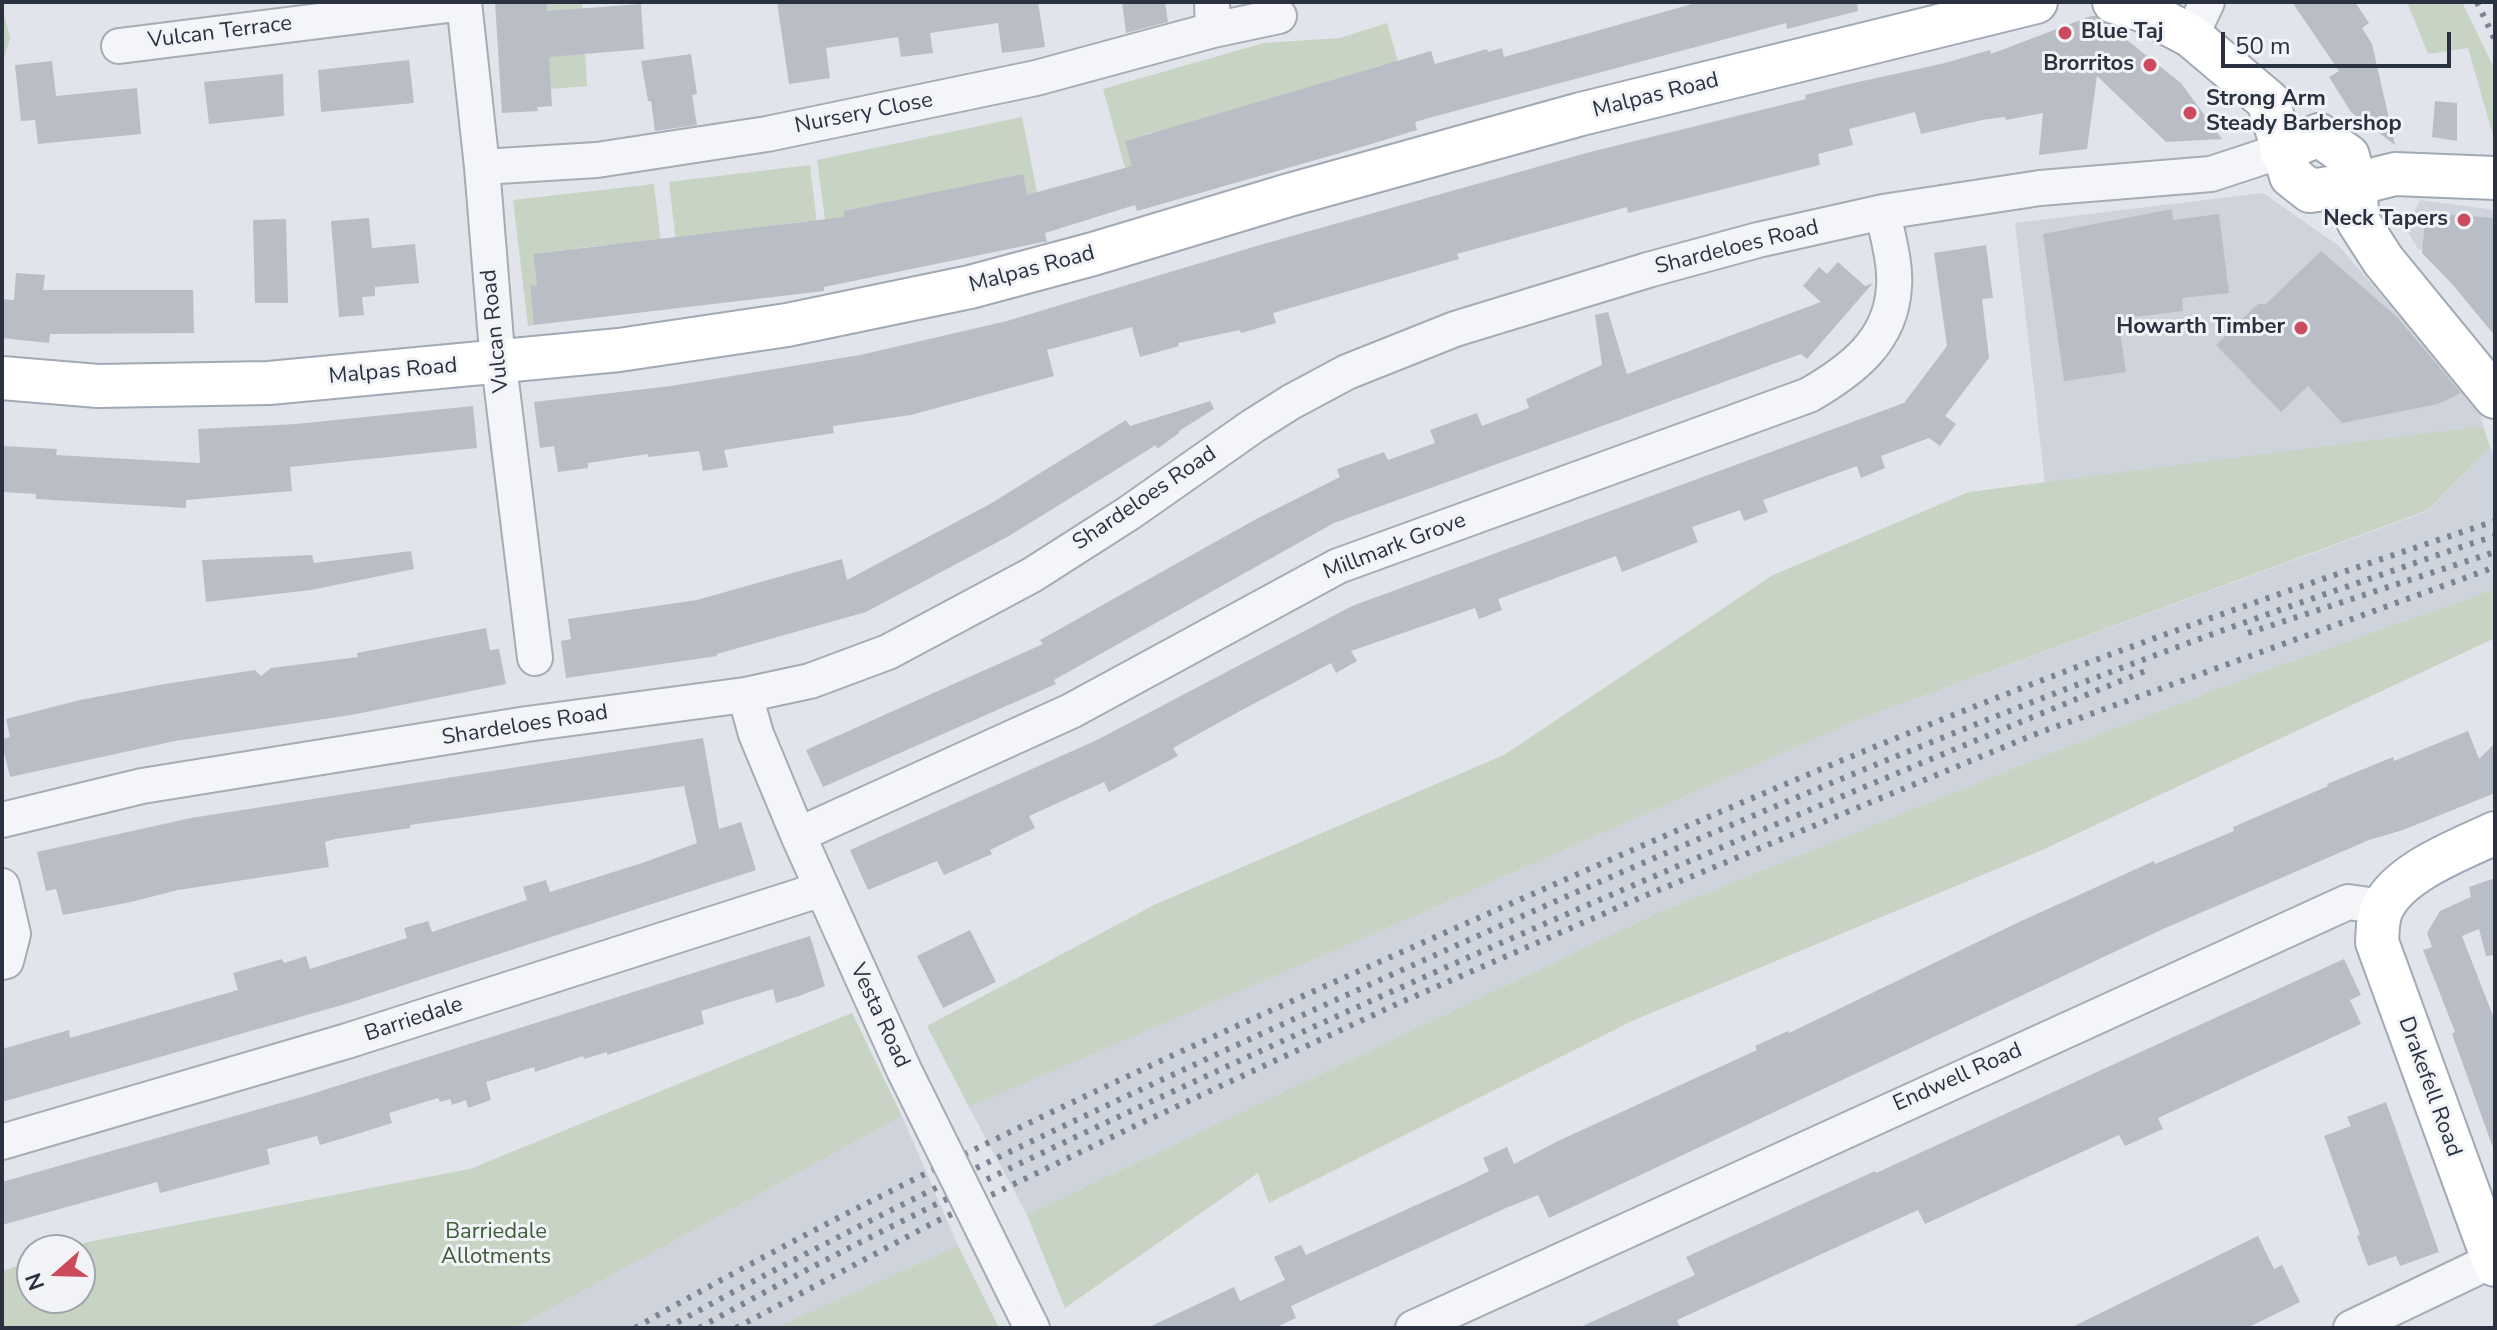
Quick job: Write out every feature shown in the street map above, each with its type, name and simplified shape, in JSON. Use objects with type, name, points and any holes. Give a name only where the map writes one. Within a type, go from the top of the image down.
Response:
[{"type":"main road","name":"Malpas Road","points":[[2,378],[98,386],[242,385],[619,350],[787,325],[970,287],[1581,114],[2036,2]]},
{"type":"main road","points":[[2114,2],[2199,19],[2268,101],[2281,151]]},
{"type":"main road","name":"Shardeloes Road","points":[[2281,151],[2319,135],[2348,156],[2355,184]]},
{"type":"main road","points":[[2495,178],[2395,174],[2355,184],[2358,221],[2383,260],[2495,397]]},
{"type":"main road","points":[[2383,907],[2392,892],[2410,876],[2495,833]]},
{"type":"main road","name":"Drakefell Road","points":[[2383,907],[2378,921],[2377,942],[2494,1262]]},
{"type":"street","name":"Vulcan Road","points":[[464,2],[482,167],[498,363],[535,658]]},
{"type":"street","name":"Vulcan Terrace","points":[[119,46],[464,2]]},
{"type":"street","name":"Nursery Close","points":[[482,167],[597,160],[767,134],[1036,78],[1212,16],[1279,16]]},
{"type":"street","name":"Shardeloes Road","points":[[2,820],[142,786],[527,724],[745,695],[810,681],[848,669],[949,621],[1032,575],[1129,513],[1253,426],[1347,372],[1455,329],[1648,270],[1758,240],[1883,212],[2040,188],[2211,174],[2281,151]]},
{"type":"street","name":"Millmark Grove","points":[[798,835],[1071,711],[1338,566],[1809,395],[1842,376],[1871,350],[1888,322],[1895,285],[1883,212]]},
{"type":"street","name":"Vesta Road","points":[[745,695],[756,734],[798,835],[904,1070],[1032,1328]]},
{"type":"street","points":[[2,886],[13,934],[6,961],[2,962]]},
{"type":"street","name":"Barriedale","points":[[2,1142],[347,1041],[822,889]]},
{"type":"street","name":"Endwell Road","points":[[1413,1328],[2348,902],[2383,907]]},
{"type":"street","points":[[2351,1328],[2494,1262]]},
{"type":"shaded area","points":[[2263,193],[2339,246],[2479,409],[2483,426],[2045,484],[2015,223]]},
{"type":"shaded area","points":[[2420,200],[2495,210],[2495,252],[2418,249],[2405,227]]},
{"type":"shaded area","points":[[2490,447],[2495,459],[2495,589],[2262,672],[2059,750],[1655,914],[1027,1215],[969,1107],[1406,920],[1855,721],[2428,511]]},
{"type":"shaded area","points":[[902,1116],[958,1246],[774,1328],[515,1328]]},
{"type":"green space","points":[[532,2],[582,2],[587,86],[536,90],[549,25],[547,5],[532,6]]},
{"type":"green space","points":[[2407,2],[2462,2],[2495,70],[2495,142],[2468,48],[2428,54]]},
{"type":"green space","points":[[2,7],[10,38],[2,65]]},
{"type":"green space","points":[[1387,23],[1406,90],[1390,64],[1375,67],[1162,161],[1153,132],[1126,141],[1133,169],[1126,171],[1103,89],[1264,43],[1340,38]]},
{"type":"green space","points":[[1022,117],[1039,202],[970,185],[941,191],[947,220],[921,195],[887,202],[893,231],[872,205],[843,211],[849,240],[835,243],[843,283],[834,285],[817,160]]},
{"type":"green space","points":[[810,165],[820,250],[812,251],[808,221],[728,231],[679,267],[669,182]]},
{"type":"green space","points":[[654,184],[664,269],[608,245],[578,248],[567,281],[563,250],[534,254],[537,285],[530,287],[534,325],[528,326],[513,200]]},
{"type":"green space","points":[[2483,426],[2490,447],[2428,510],[1855,721],[1406,920],[969,1107],[927,1026],[1156,904],[1504,755],[1773,575],[1969,492]]},
{"type":"green space","points":[[2495,589],[2495,638],[2042,850],[1632,1021],[1269,1203],[1258,1173],[1065,1308],[1027,1215],[1655,914],[2059,750],[2262,672]]},
{"type":"green space","name":"Barriedale Allotments","points":[[852,1013],[902,1116],[515,1328],[2,1328],[2,1271],[16,1266],[16,1314],[96,1314],[96,1240],[470,1169]]},
{"type":"green space","points":[[958,1246],[999,1328],[774,1328]]},
{"type":"building","points":[[495,2],[547,4],[547,11],[641,4],[644,49],[549,57],[552,106],[537,107],[538,111],[502,113]]},
{"type":"building","points":[[777,2],[1038,2],[1045,47],[1002,53],[998,23],[930,33],[933,53],[901,57],[898,37],[826,48],[830,78],[789,84]]},
{"type":"building","points":[[1122,2],[1165,2],[1168,22],[1126,33]]},
{"type":"building","points":[[1699,2],[1857,2],[1858,11],[1787,29],[1786,23],[1436,116],[1415,122],[1417,130],[1368,145],[1137,211],[1135,205],[1045,233],[1047,242],[824,287],[824,291],[534,325],[530,286],[537,285],[533,254],[844,217],[843,211],[1023,174],[1027,195],[1132,166],[1125,141],[1431,51],[1435,64],[1487,49],[1488,52],[1502,48],[1504,57]]},
{"type":"building","points":[[2292,2],[2355,2],[2369,23],[2362,28],[2372,44],[2395,145],[2351,112],[2329,77],[2339,71]]},
{"type":"building","points":[[2091,16],[2108,25],[2181,83],[2222,139],[2166,142],[2097,76],[2087,149],[2039,155],[2043,113],[2006,120],[2005,117],[1982,120],[1921,134],[1915,112],[1849,129],[1853,145],[1818,154],[1820,165],[1628,213],[1627,207],[1457,254],[1459,259],[1273,313],[1276,323],[1241,333],[1240,330],[1178,343],[1179,346],[1140,357],[1132,327],[1047,350],[1054,376],[911,415],[833,426],[834,433],[724,450],[728,467],[703,471],[699,451],[648,457],[648,454],[588,463],[588,468],[558,472],[554,446],[540,448],[534,402],[671,386],[860,355],[1007,321],[1260,245],[1590,152],[1806,99],[1805,95],[1849,84],[1990,50],[1991,54]]},
{"type":"building","points":[[691,54],[697,94],[692,95],[697,125],[655,131],[641,61]]},
{"type":"building","points":[[409,60],[414,103],[321,112],[318,70]]},
{"type":"building","points":[[52,61],[56,96],[137,88],[141,134],[38,144],[35,120],[21,121],[15,65]]},
{"type":"building","points":[[283,74],[284,116],[209,124],[204,82]]},
{"type":"building","points":[[2435,101],[2457,103],[2457,141],[2432,137]]},
{"type":"building","points":[[2172,209],[2173,220],[2219,214],[2229,293],[2182,298],[2183,311],[2118,319],[2126,372],[2064,381],[2043,234]]},
{"type":"building","points":[[2439,214],[2495,218],[2495,336],[2422,253],[2425,219]]},
{"type":"building","points":[[369,218],[372,248],[415,244],[419,283],[375,287],[375,296],[362,297],[364,315],[339,317],[331,221]]},
{"type":"building","points":[[286,219],[288,303],[255,303],[253,220]]},
{"type":"building","points":[[1986,245],[1993,298],[1982,299],[1989,358],[1945,416],[1956,424],[1940,446],[1929,438],[1881,456],[1885,468],[1861,478],[1857,466],[1763,500],[1768,512],[1744,521],[1740,510],[1692,527],[1698,542],[1622,572],[1616,556],[1498,599],[1502,610],[1479,619],[1475,608],[1351,651],[1357,661],[1336,673],[1331,663],[1240,711],[1173,748],[1178,756],[1109,792],[1104,782],[1029,816],[1035,828],[990,850],[992,854],[944,875],[937,861],[868,890],[850,850],[1097,740],[1352,606],[1904,403],[1947,346],[1934,253]]},
{"type":"building","points":[[2321,251],[2397,317],[2461,393],[2438,404],[2342,423],[2308,386],[2281,412],[2216,345],[2258,304],[2266,304]]},
{"type":"building","points":[[1838,262],[1865,286],[1873,283],[1807,359],[1801,354],[1334,523],[1054,680],[1056,684],[823,787],[806,750],[1043,644],[1040,640],[1258,518],[1340,477],[1337,469],[1384,452],[1388,460],[1435,443],[1430,430],[1477,413],[1482,426],[1529,408],[1526,399],[1602,365],[1595,315],[1608,312],[1627,374],[1821,302],[1803,286],[1819,267],[1827,274]]},
{"type":"building","points":[[16,273],[45,275],[43,290],[193,290],[194,333],[50,334],[49,343],[2,338],[2,299],[14,300]]},
{"type":"building","points":[[1210,401],[1214,409],[1157,449],[1156,445],[1009,536],[866,612],[717,656],[566,678],[561,641],[571,639],[568,619],[697,600],[842,559],[847,580],[990,504],[1126,420],[1130,426]]},
{"type":"building","points":[[473,406],[477,448],[290,467],[292,491],[186,500],[186,508],[36,499],[36,494],[2,492],[2,446],[57,449],[56,455],[200,463],[198,429],[296,424]]},
{"type":"building","points":[[411,551],[414,569],[311,590],[206,602],[202,560],[312,555],[314,563]]},
{"type":"building","points":[[486,628],[490,650],[499,649],[506,684],[351,715],[175,741],[10,777],[2,744],[2,739],[10,737],[6,719],[80,700],[165,684],[255,670],[261,676],[271,668],[358,657],[357,653]]},
{"type":"building","points":[[2468,731],[2479,759],[2495,743],[2495,793],[2403,830],[2369,840],[2163,929],[1549,1218],[1538,1195],[1506,1208],[1291,1306],[1296,1318],[1274,1328],[1147,1328],[1234,1287],[1240,1301],[1285,1280],[1274,1257],[1301,1245],[1306,1255],[1465,1183],[1489,1171],[1483,1158],[1507,1147],[1514,1164],[2019,922],[2154,861],[2155,864],[2234,831],[2233,827],[2327,784]]},
{"type":"building","points":[[703,738],[719,829],[741,822],[756,870],[349,1003],[2,1102],[2,1049],[69,1030],[70,1038],[238,990],[233,973],[282,959],[284,963],[306,956],[310,969],[407,938],[404,928],[428,921],[432,932],[527,900],[523,887],[546,880],[550,892],[697,843],[684,786],[410,825],[410,828],[335,839],[325,842],[329,867],[178,890],[63,915],[56,889],[46,891],[37,852],[191,818]]},
{"type":"building","points":[[2495,878],[2495,955],[2486,956],[2479,929],[2462,936],[2495,1021],[2495,1144],[2492,1145],[2452,1034],[2455,1032],[2423,950],[2432,947],[2427,933],[2440,911],[2471,897],[2469,887]]},
{"type":"building","points":[[970,930],[996,982],[943,1008],[917,956]]},
{"type":"building","points":[[810,936],[825,986],[799,996],[776,1003],[773,989],[701,1011],[704,1024],[607,1055],[607,1052],[584,1059],[583,1056],[535,1072],[534,1067],[486,1082],[491,1100],[468,1108],[466,1100],[452,1105],[450,1099],[440,1102],[438,1098],[389,1113],[392,1123],[344,1138],[320,1145],[317,1136],[267,1149],[270,1164],[160,1193],[157,1182],[2,1225],[2,1182],[305,1096]]},
{"type":"building","points":[[2344,959],[2361,995],[2350,1000],[2361,1024],[2158,1118],[2163,1129],[2125,1146],[2119,1135],[1925,1224],[1918,1210],[1677,1320],[1680,1328],[1578,1328],[1695,1275],[1686,1257]]},
{"type":"building","points":[[2386,1102],[2439,1252],[2400,1266],[2396,1256],[2368,1266],[2324,1136],[2351,1126],[2347,1117]]},
{"type":"building","points":[[2258,1236],[2274,1269],[2282,1265],[2300,1302],[2247,1328],[2070,1328]]},
{"type":"railway","points":[[2477,2],[2495,40]]},
{"type":"railway","points":[[635,1328],[922,1175],[1117,1081],[1693,824],[1905,734],[2040,681],[2299,587],[2495,521]]},
{"type":"railway","points":[[667,1328],[858,1227],[1051,1132],[1344,996],[1662,855],[1884,761],[2108,673],[2495,536]]},
{"type":"railway","points":[[2248,633],[2495,552]]},
{"type":"railway","points":[[736,1328],[933,1223],[1139,1124],[1397,1004],[1642,897],[2033,735],[2495,567]]},
{"type":"railway","points":[[699,1328],[973,1186],[1363,1004],[1699,857],[2150,669]]},
{"type":"place","name":"Blue Taj","points":[[2065,33]]},
{"type":"place","name":"Brorritos","points":[[2150,65]]},
{"type":"place","name":"Strong Arm Steady Barbershop","points":[[2190,113]]},
{"type":"place","name":"Neck Tapers","points":[[2464,220]]},
{"type":"place","name":"Howarth Timber","points":[[2301,328]]}]
